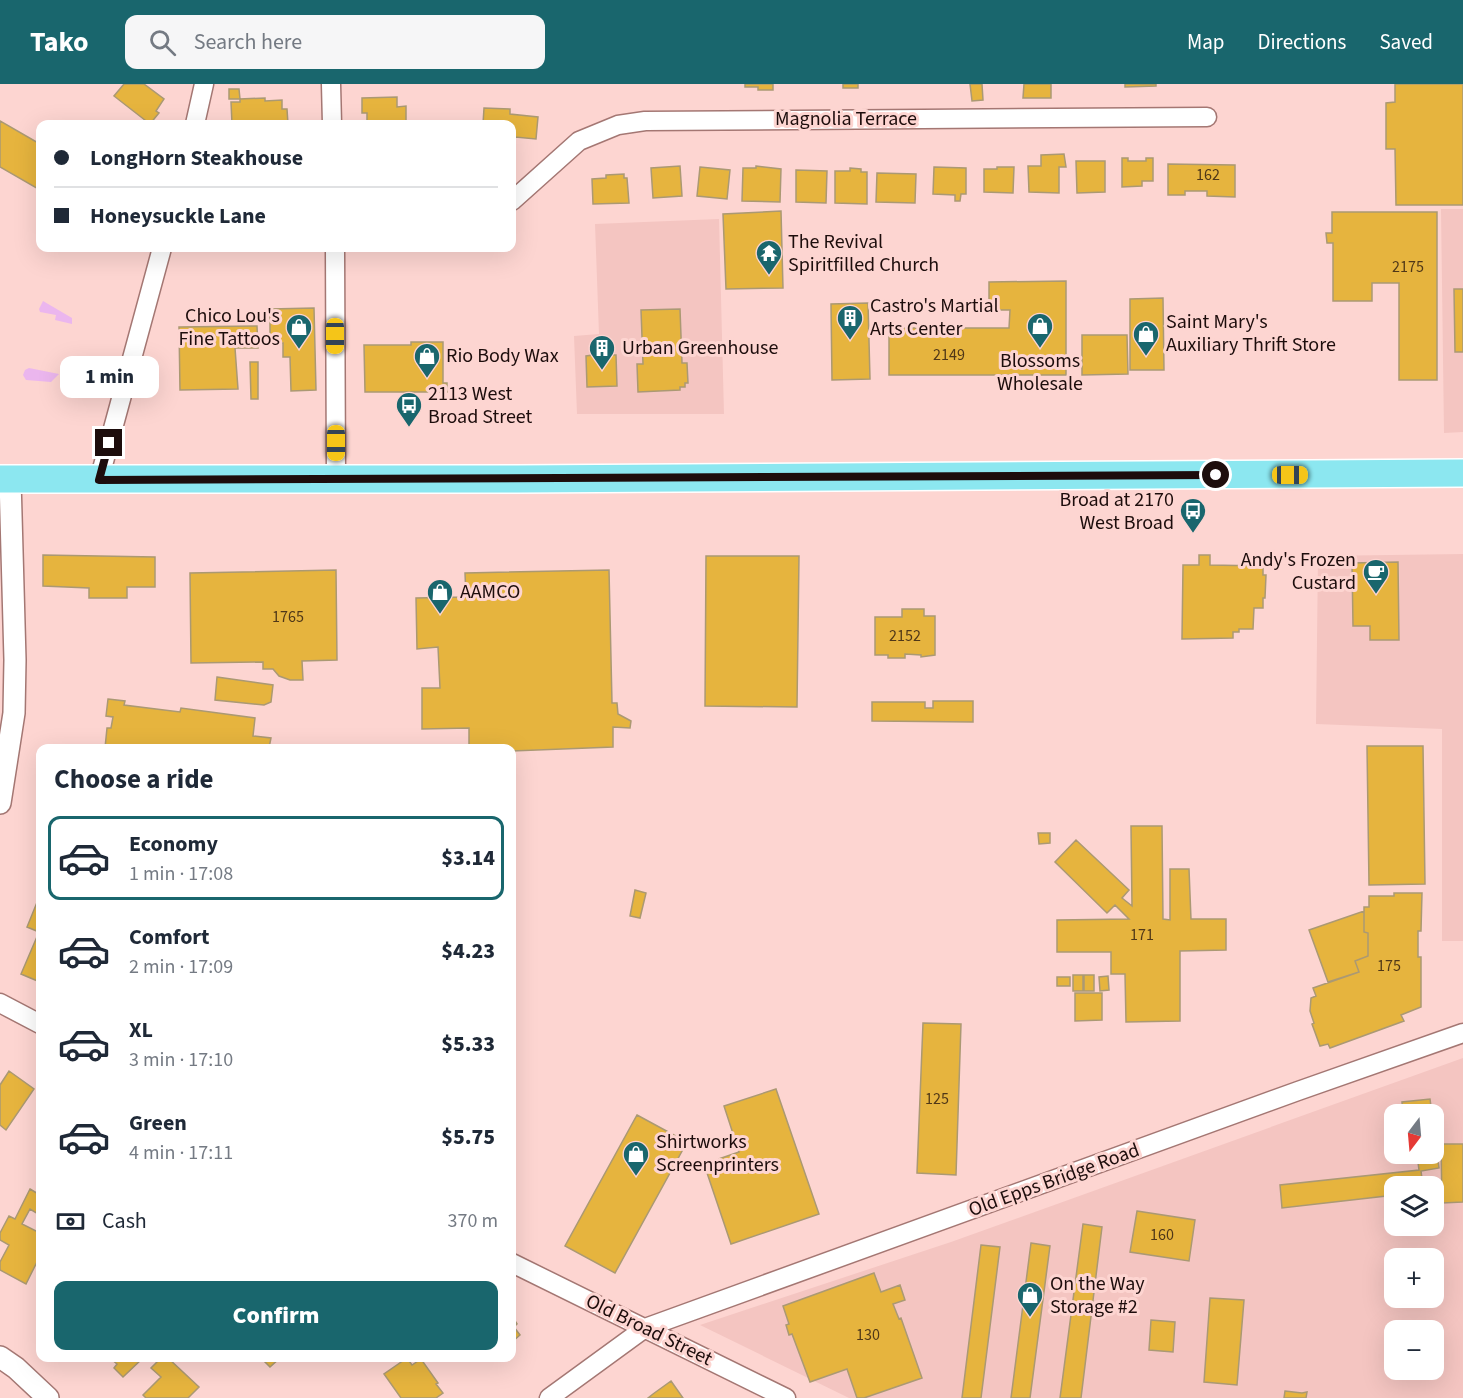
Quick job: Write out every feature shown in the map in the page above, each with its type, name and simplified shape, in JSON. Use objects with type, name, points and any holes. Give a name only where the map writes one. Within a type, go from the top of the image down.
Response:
[{"type":"main road","points":[[5,479],[1463,473]]},
{"type":"street","points":[[196,120],[204,84]]},
{"type":"street","points":[[331,84],[332,120]]},
{"type":"street","name":"Magnolia Terrace","points":[[516,197],[579,141],[618,125],[645,121],[1207,117]]},
{"type":"street","points":[[99,480],[161,252]]},
{"type":"street","points":[[335,252],[336,479]]},
{"type":"street","points":[[0,803],[14,713],[15,660],[5,479]]},
{"type":"street","points":[[0,1003],[36,1022]]},
{"type":"street","name":"Old Epps Bridge Road","points":[[549,1398],[645,1328],[1463,1033]]},
{"type":"street","name":"Old Broad Street","points":[[516,1265],[786,1398]]},
{"type":"street","points":[[0,1357],[16,1368],[48,1398]]},
{"type":"shaded area","points":[[1441,209],[1463,209],[1463,432],[1444,433]]},
{"type":"shaded area","points":[[719,219],[724,414],[577,414],[574,336],[599,334],[595,224]]},
{"type":"shaded area","points":[[43,301],[72,318],[72,324],[55,320],[56,315],[40,312]]},
{"type":"shaded area","points":[[29,368],[59,374],[51,382],[26,380],[23,375]]},
{"type":"shaded area","points":[[1463,554],[1463,941],[1442,941],[1442,729],[1316,724],[1318,556]]},
{"type":"shaded area","points":[[1463,1058],[1463,1398],[849,1398],[700,1325],[951,1242]]},
{"type":"building","points":[[124,84],[144,84],[164,99],[156,111],[159,113],[153,120],[145,120],[114,96]]},
{"type":"building","points":[[745,84],[773,84],[773,90],[758,90],[758,87],[745,87]]},
{"type":"building","points":[[843,84],[858,84],[858,88],[843,88]]},
{"type":"building","points":[[970,84],[982,84],[983,100],[972,101]]},
{"type":"building","points":[[1024,84],[1051,84],[1051,98],[1023,98]]},
{"type":"building","points":[[1125,84],[1156,84],[1156,86],[1125,87]]},
{"type":"building","points":[[1395,84],[1463,84],[1463,205],[1396,205],[1395,149],[1386,149],[1386,103],[1395,102]]},
{"type":"building","points":[[229,89],[239,89],[240,99],[229,99]]},
{"type":"building","points":[[397,97],[397,107],[406,106],[406,120],[367,120],[367,113],[362,113],[362,98]]},
{"type":"building","points":[[240,99],[282,100],[282,109],[287,109],[288,120],[232,120],[231,102],[240,102]]},
{"type":"building","points":[[484,108],[510,109],[510,114],[538,117],[536,139],[516,137],[516,120],[483,120]]},
{"type":"building","points":[[0,121],[36,142],[36,188],[0,167]]},
{"type":"building","points":[[1064,154],[1066,167],[1059,167],[1059,193],[1029,192],[1028,166],[1041,166],[1041,155]]},
{"type":"building","points":[[1122,158],[1128,158],[1128,161],[1146,161],[1146,158],[1153,158],[1153,181],[1142,181],[1142,186],[1122,187]]},
{"type":"building","points":[[1076,161],[1105,161],[1105,192],[1077,193]]},
{"type":"building","points":[[1168,164],[1235,165],[1235,197],[1207,196],[1207,191],[1185,191],[1185,195],[1168,195]]},
{"type":"building","points":[[680,166],[682,196],[653,198],[651,168]]},
{"type":"building","points":[[756,166],[781,169],[780,202],[742,201],[743,168],[756,168]]},
{"type":"building","points":[[700,167],[730,170],[727,199],[697,196]]},
{"type":"building","points":[[934,167],[966,168],[966,194],[961,194],[960,201],[955,201],[955,195],[933,194]]},
{"type":"building","points":[[997,167],[1014,167],[1013,193],[984,192],[984,169],[997,169]]},
{"type":"building","points":[[850,168],[867,172],[867,204],[835,203],[835,171],[850,171]]},
{"type":"building","points":[[796,170],[827,171],[826,203],[796,202]]},
{"type":"building","points":[[877,173],[916,174],[915,203],[876,202]]},
{"type":"building","points":[[624,174],[624,178],[627,178],[629,203],[593,204],[592,179]]},
{"type":"building","points":[[781,211],[783,288],[726,289],[723,214]]},
{"type":"building","points":[[1332,212],[1437,212],[1437,380],[1399,380],[1399,283],[1372,283],[1372,301],[1333,301],[1333,243],[1327,243],[1326,233],[1332,233]]},
{"type":"building","points":[[1066,281],[1066,375],[889,375],[889,328],[1009,328],[1010,310],[993,310],[994,304],[989,304],[989,282]]},
{"type":"building","points":[[1454,289],[1463,289],[1463,352],[1455,352]]},
{"type":"building","points":[[1163,298],[1164,370],[1130,370],[1130,299]]},
{"type":"building","name":"Castro's Martial Arts Center","points":[[868,303],[870,379],[832,380],[831,304]]},
{"type":"building","name":"Chico Lou's Fine Tattoos","points":[[314,308],[316,390],[291,391],[290,357],[283,357],[283,343],[270,343],[270,309]]},
{"type":"building","points":[[680,309],[682,363],[687,363],[688,383],[685,383],[685,387],[680,387],[680,390],[638,392],[637,364],[643,364],[641,310]]},
{"type":"building","points":[[257,326],[258,348],[235,348],[238,389],[180,390],[179,327]]},
{"type":"building","points":[[1082,335],[1127,335],[1128,374],[1082,375]]},
{"type":"building","points":[[411,342],[443,342],[443,383],[447,383],[447,392],[365,392],[364,345],[411,345]]},
{"type":"building","name":"Urban Greenhouse","points":[[616,355],[617,386],[587,387],[586,356]]},
{"type":"building","points":[[250,362],[258,362],[258,399],[251,399]]},
{"type":"building","points":[[43,555],[155,557],[155,587],[127,587],[127,598],[89,598],[89,588],[43,586]]},
{"type":"building","points":[[1199,555],[1210,555],[1210,565],[1263,566],[1263,575],[1266,575],[1265,598],[1263,598],[1263,608],[1254,608],[1253,629],[1239,629],[1239,632],[1233,632],[1233,638],[1182,639],[1183,565],[1199,565]]},
{"type":"building","points":[[706,556],[799,556],[797,707],[705,706]]},
{"type":"building","name":"Andy's Frozen Custard","points":[[1398,562],[1399,640],[1370,640],[1370,626],[1353,626],[1352,563]]},
{"type":"building","points":[[336,570],[337,660],[302,661],[303,680],[290,680],[279,676],[273,669],[263,669],[263,662],[191,663],[190,573]]},
{"type":"building","points":[[609,570],[612,703],[617,703],[618,714],[631,721],[630,728],[613,727],[613,747],[516,751],[516,744],[469,744],[469,728],[422,729],[422,688],[440,688],[438,647],[417,649],[416,598],[466,597],[465,573]]},
{"type":"building","points":[[902,609],[924,609],[924,616],[935,616],[935,655],[921,657],[921,655],[905,654],[905,658],[888,658],[888,655],[875,655],[875,617],[902,617]]},
{"type":"building","points":[[217,677],[273,685],[271,702],[264,705],[215,700]]},
{"type":"building","points":[[108,699],[125,701],[124,705],[180,712],[181,708],[255,718],[253,736],[271,738],[270,744],[105,744],[107,728],[111,728],[113,717],[106,716]]},
{"type":"building","points":[[933,701],[973,701],[973,722],[872,721],[872,702],[925,702],[925,708],[933,708]]},
{"type":"building","points":[[1367,746],[1423,746],[1425,884],[1369,885]]},
{"type":"building","points":[[1131,826],[1162,826],[1163,919],[1170,920],[1170,869],[1189,869],[1191,919],[1226,919],[1226,950],[1180,951],[1180,1021],[1126,1022],[1125,974],[1111,974],[1111,952],[1057,952],[1057,920],[1129,919],[1115,905],[1107,913],[1055,862],[1076,840],[1129,890],[1122,898],[1132,906]]},
{"type":"building","points":[[1038,833],[1050,833],[1050,843],[1039,844]]},
{"type":"building","points":[[635,890],[646,893],[640,918],[630,916]]},
{"type":"building","points":[[1394,893],[1422,893],[1421,931],[1418,931],[1418,957],[1421,957],[1421,1007],[1401,1015],[1404,1021],[1330,1048],[1328,1044],[1320,1046],[1310,1011],[1311,998],[1316,996],[1313,988],[1359,972],[1355,961],[1368,956],[1368,933],[1364,932],[1364,907],[1369,907],[1369,896],[1394,896]]},
{"type":"building","points":[[36,905],[36,931],[27,927]]},
{"type":"building","points":[[1364,911],[1364,932],[1368,933],[1368,956],[1355,961],[1359,972],[1328,982],[1309,930]]},
{"type":"building","points":[[36,939],[36,980],[21,974]]},
{"type":"building","points":[[1073,975],[1083,975],[1083,991],[1073,991]]},
{"type":"building","points":[[1084,975],[1094,975],[1094,991],[1084,991]]},
{"type":"building","points":[[1108,976],[1109,990],[1100,991],[1099,977]]},
{"type":"building","points":[[1057,977],[1070,977],[1070,986],[1057,986]]},
{"type":"building","points":[[1075,993],[1102,993],[1102,1020],[1075,1021]]},
{"type":"building","points":[[923,1023],[961,1024],[956,1175],[917,1173]]},
{"type":"building","points":[[9,1071],[34,1089],[6,1130],[0,1125],[0,1085]]},
{"type":"building","points":[[776,1089],[819,1214],[731,1244],[704,1164],[739,1152],[724,1106]]},
{"type":"building","points":[[1430,1099],[1431,1104],[1402,1104],[1402,1102]]},
{"type":"building","name":"Shirtworks Screenprinters","points":[[637,1115],[687,1142],[615,1273],[565,1246]]},
{"type":"building","points":[[1444,1144],[1463,1144],[1463,1202],[1444,1203],[1444,1176],[1442,1176]]},
{"type":"building","points":[[1418,1164],[1438,1164],[1439,1168],[1421,1171],[1422,1176],[1384,1176],[1384,1196],[1282,1208],[1280,1185],[1419,1170]]},
{"type":"building","points":[[30,1189],[36,1193],[36,1213],[30,1209],[22,1224],[36,1231],[36,1264],[26,1284],[0,1270],[0,1262],[9,1245],[0,1240],[0,1233],[9,1216],[15,1219]]},
{"type":"building","points":[[1137,1211],[1195,1220],[1189,1261],[1130,1252]]},
{"type":"building","points":[[1083,1224],[1102,1227],[1081,1398],[1060,1398]]},
{"type":"building","points":[[1031,1243],[1050,1246],[1030,1398],[1011,1398]]},
{"type":"building","points":[[981,1245],[1000,1247],[981,1398],[962,1398]]},
{"type":"building","points":[[874,1273],[881,1292],[900,1285],[905,1300],[893,1304],[899,1319],[901,1318],[922,1378],[864,1398],[857,1398],[847,1369],[810,1382],[792,1334],[789,1335],[786,1325],[789,1324],[783,1306]]},
{"type":"building","points":[[1210,1298],[1244,1300],[1237,1385],[1204,1382]]},
{"type":"building","points":[[1151,1320],[1175,1322],[1173,1352],[1149,1350]]},
{"type":"building","points":[[115,1362],[139,1362],[123,1377],[114,1368],[117,1364]]},
{"type":"building","points":[[157,1362],[172,1362],[199,1387],[188,1398],[146,1398],[143,1395],[161,1377],[151,1368]]},
{"type":"building","points":[[265,1362],[276,1362],[270,1367]]},
{"type":"building","points":[[401,1362],[410,1362],[412,1365],[423,1362],[443,1393],[436,1398],[401,1398],[384,1374]]},
{"type":"building","points":[[671,1381],[683,1398],[648,1398],[653,1394]]},
{"type":"building","points":[[1285,1391],[1307,1392],[1306,1398],[1284,1398]]},
{"type":"place","name":"The Revival Spiritfilled Church","points":[[769,276]]},
{"type":"place","name":"Castro's Martial Arts Center","points":[[850,341]]},
{"type":"place","name":"Blossoms Wholesale","points":[[1040,349]]},
{"type":"place","name":"Chico Lou's Fine Tattoos","points":[[299,350]]},
{"type":"place","name":"Saint Mary's Auxiliary Thrift Store","points":[[1146,357]]},
{"type":"place","name":"Urban Greenhouse","points":[[602,371]]},
{"type":"place","name":"Rio Body Wax","points":[[427,379]]},
{"type":"place","name":"2113 West Broad Street","points":[[409,428]]},
{"type":"place","name":"Broad at 2170 West Broad","points":[[1193,534]]},
{"type":"place","name":"Andy's Frozen Custard","points":[[1376,595]]},
{"type":"place","name":"AAMCO","points":[[440,615]]},
{"type":"place","name":"Shirtworks Screenprinters","points":[[636,1177]]},
{"type":"place","name":"On the Way Storage #2","points":[[1030,1318]]},
{"type":"route","points":[[109,443],[99,480],[1216,475]]}]
